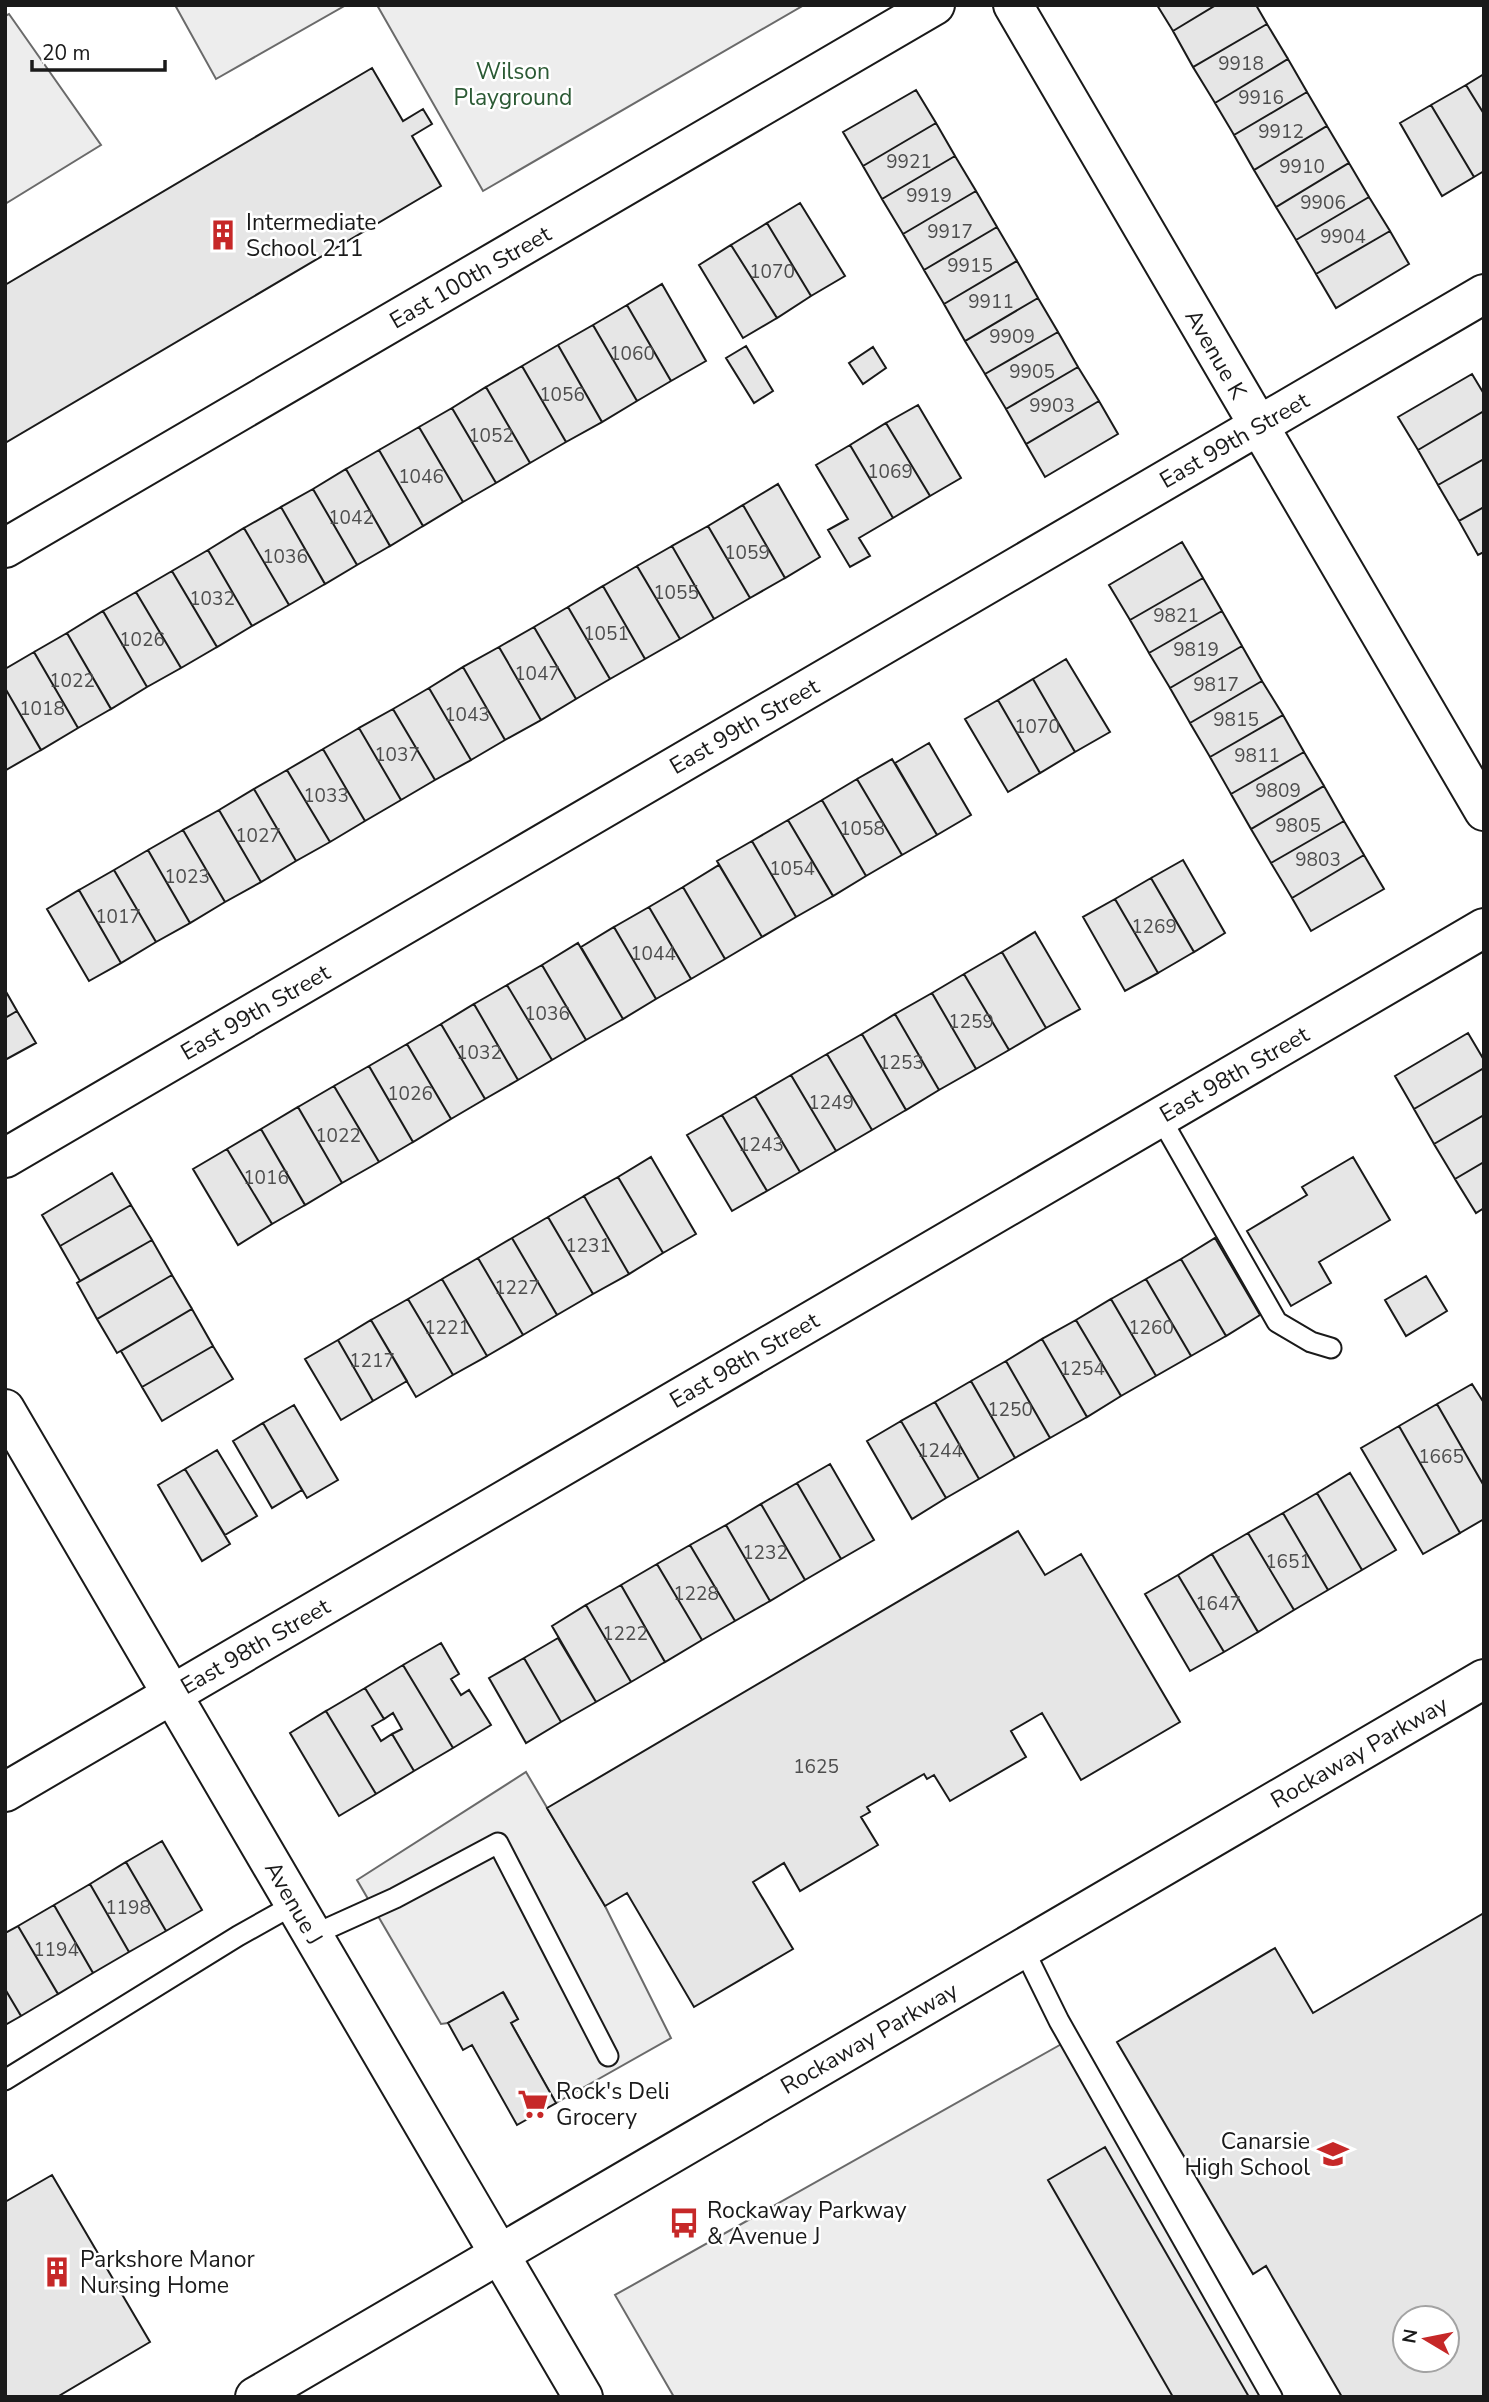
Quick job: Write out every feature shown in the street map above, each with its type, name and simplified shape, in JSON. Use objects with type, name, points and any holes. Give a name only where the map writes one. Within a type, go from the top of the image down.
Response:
[{"type":"street","name":"East 100th Street","points":[[5,548],[935,5]]},
{"type":"street","name":"Avenue K","points":[[1013,5],[1484,811]]},
{"type":"street","name":"East 99th Street","points":[[5,1158],[1484,295]]},
{"type":"street","name":"East 98th Street","points":[[5,1792],[1484,928]]},
{"type":"street","name":"Avenue J","points":[[5,1409],[583,2397]]},
{"type":"street","name":"Rockaway Parkway","points":[[255,2397],[1484,1679]]},
{"type":"lane","points":[[1160,1117],[1277,1322],[1311,1342],[1331,1348]]},
{"type":"lane","points":[[5,2080],[238,1936],[395,1898],[498,1843],[608,2056]]},
{"type":"lane","points":[[1023,1948],[1059,2021],[1272,2397]]},
{"type":"shaded area","points":[[175,5],[346,5],[216,79]]},
{"type":"shaded area","name":"Wilson Playground","points":[[377,5],[804,5],[483,191]]},
{"type":"shaded area","points":[[9,14],[101,145],[5,204],[5,16]]},
{"type":"shaded area","points":[[526,1772],[605,1906],[671,2038],[556,2103],[511,2023],[518,2019],[504,1993],[448,2023],[441,2024],[357,1880]]},
{"type":"shaded area","points":[[1074,2037],[1275,2397],[674,2397],[615,2295]]},
{"type":"building","points":[[1157,5],[1216,5],[1173,31]]},
{"type":"building","points":[[1216,5],[1256,5],[1267,24],[1193,67],[1173,31]]},
{"type":"building","points":[[1267,24],[1288,59],[1215,103],[1193,67]]},
{"type":"building","points":[[1288,59],[1307,92],[1234,135],[1215,103]]},
{"type":"building","name":"Intermediate School 211","points":[[372,68],[403,121],[423,109],[432,124],[412,136],[441,186],[5,443],[5,285]]},
{"type":"building","points":[[1484,74],[1484,114],[1466,85]]},
{"type":"building","points":[[1466,85],[1484,114],[1484,171],[1474,177],[1431,105]]},
{"type":"building","points":[[916,90],[936,123],[863,166],[843,132]]},
{"type":"building","points":[[1307,92],[1327,126],[1254,170],[1234,135]]},
{"type":"building","points":[[1431,105],[1474,177],[1442,196],[1400,123]]},
{"type":"building","points":[[936,123],[955,156],[882,199],[863,166]]},
{"type":"building","points":[[1327,126],[1349,163],[1276,207],[1254,170]]},
{"type":"building","points":[[955,156],[976,191],[903,234],[882,199]]},
{"type":"building","points":[[1349,163],[1369,197],[1296,240],[1276,207]]},
{"type":"building","points":[[976,191],[997,227],[924,270],[903,234]]},
{"type":"building","points":[[1369,197],[1390,231],[1316,274],[1296,240]]},
{"type":"building","points":[[800,203],[845,276],[811,296],[767,223]]},
{"type":"building","points":[[767,223],[811,296],[777,318],[731,245]]},
{"type":"building","points":[[997,227],[1017,261],[944,304],[924,270]]},
{"type":"building","points":[[1390,231],[1409,264],[1336,308],[1316,274]]},
{"type":"building","points":[[731,245],[777,318],[743,338],[699,265]]},
{"type":"building","points":[[1017,261],[1038,298],[965,341],[944,304]]},
{"type":"building","points":[[662,284],[706,361],[671,381],[627,305]]},
{"type":"building","points":[[1038,298],[1058,332],[985,374],[965,341]]},
{"type":"building","points":[[627,305],[671,381],[637,401],[593,325]]},
{"type":"building","points":[[593,325],[637,401],[602,422],[558,345]]},
{"type":"building","points":[[1058,332],[1078,367],[1006,409],[985,374]]},
{"type":"building","points":[[558,345],[602,422],[566,442],[522,366]]},
{"type":"building","points":[[746,346],[773,391],[754,403],[726,358]]},
{"type":"building","points":[[873,347],[886,368],[863,384],[849,363]]},
{"type":"building","points":[[522,366],[566,442],[530,463],[486,387]]},
{"type":"building","points":[[1078,367],[1099,401],[1026,444],[1006,409]]},
{"type":"building","points":[[1472,374],[1484,394],[1484,411],[1418,450],[1398,417]]},
{"type":"building","points":[[486,387],[530,463],[496,483],[452,408]]},
{"type":"building","points":[[1099,401],[1118,434],[1045,477],[1026,444]]},
{"type":"building","points":[[918,405],[961,478],[930,496],[886,423]]},
{"type":"building","points":[[452,408],[496,483],[463,502],[419,427]]},
{"type":"building","points":[[1484,411],[1484,459],[1438,485],[1418,450]]},
{"type":"building","points":[[886,423],[930,496],[893,518],[850,445]]},
{"type":"building","points":[[419,427],[463,502],[423,526],[379,450]]},
{"type":"building","points":[[850,445],[893,518],[859,538],[870,556],[850,567],[828,530],[848,519],[816,465]]},
{"type":"building","points":[[379,450],[423,526],[390,546],[346,469]]},
{"type":"building","points":[[1484,459],[1484,507],[1459,521],[1438,485]]},
{"type":"building","points":[[346,469],[390,546],[357,565],[313,489]]},
{"type":"building","points":[[778,484],[820,557],[785,578],[743,505]]},
{"type":"building","points":[[313,489],[357,565],[325,584],[281,507]]},
{"type":"building","points":[[743,505],[785,578],[750,598],[708,526]]},
{"type":"building","points":[[281,507],[325,584],[289,605],[244,528]]},
{"type":"building","points":[[1484,507],[1484,552],[1478,555],[1459,521]]},
{"type":"building","points":[[708,526],[750,598],[714,619],[672,546]]},
{"type":"building","points":[[244,528],[289,605],[252,626],[208,550]]},
{"type":"building","points":[[1182,542],[1203,578],[1130,620],[1109,585]]},
{"type":"building","points":[[672,546],[714,619],[680,639],[637,566]]},
{"type":"building","points":[[208,550],[252,626],[217,647],[172,571]]},
{"type":"building","points":[[637,566],[680,639],[645,659],[603,586]]},
{"type":"building","points":[[172,571],[217,647],[181,668],[136,592]]},
{"type":"building","points":[[1203,578],[1222,611],[1149,653],[1130,620]]},
{"type":"building","points":[[603,586],[645,659],[610,679],[568,607]]},
{"type":"building","points":[[136,592],[181,668],[147,687],[103,611]]},
{"type":"building","points":[[568,607],[610,679],[576,699],[534,627]]},
{"type":"building","points":[[103,611],[147,687],[111,709],[67,633]]},
{"type":"building","points":[[1222,611],[1242,646],[1170,688],[1149,653]]},
{"type":"building","points":[[534,627],[576,699],[541,720],[499,647]]},
{"type":"building","points":[[67,633],[111,709],[78,728],[34,652]]},
{"type":"building","points":[[1242,646],[1262,681],[1190,723],[1170,688]]},
{"type":"building","points":[[499,647],[541,720],[505,740],[463,667]]},
{"type":"building","points":[[34,652],[78,728],[41,750],[5,688],[5,669]]},
{"type":"building","points":[[1066,659],[1110,732],[1075,752],[1033,679]]},
{"type":"building","points":[[463,667],[505,740],[471,760],[429,688]]},
{"type":"building","points":[[1033,679],[1075,752],[1040,773],[998,700]]},
{"type":"building","points":[[1262,681],[1283,715],[1210,757],[1190,723]]},
{"type":"building","points":[[5,688],[41,750],[6,770],[5,769]]},
{"type":"building","points":[[429,688],[471,760],[435,780],[393,709]]},
{"type":"building","points":[[998,700],[1040,773],[1008,792],[965,719]]},
{"type":"building","points":[[393,709],[435,780],[401,800],[359,728]]},
{"type":"building","points":[[1283,715],[1304,752],[1231,794],[1210,757]]},
{"type":"building","points":[[359,728],[401,800],[365,821],[323,749]]},
{"type":"building","points":[[929,743],[971,815],[937,835],[895,763]]},
{"type":"building","points":[[323,749],[365,821],[330,842],[287,770]]},
{"type":"building","points":[[1304,752],[1324,786],[1251,829],[1231,794]]},
{"type":"building","points":[[892,759],[937,835],[902,855],[857,779]]},
{"type":"building","points":[[287,770],[330,842],[296,861],[254,789]]},
{"type":"building","points":[[857,779],[902,855],[866,876],[822,800]]},
{"type":"building","points":[[1324,786],[1344,821],[1271,863],[1251,829]]},
{"type":"building","points":[[254,789],[296,861],[261,882],[219,810]]},
{"type":"building","points":[[822,800],[866,876],[833,896],[788,820]]},
{"type":"building","points":[[219,810],[261,882],[225,902],[183,830]]},
{"type":"building","points":[[788,820],[833,896],[796,917],[752,841]]},
{"type":"building","points":[[1344,821],[1364,855],[1292,898],[1271,863]]},
{"type":"building","points":[[183,830],[225,902],[190,923],[148,850]]},
{"type":"building","points":[[752,841],[796,917],[762,937],[717,861]]},
{"type":"building","points":[[148,850],[190,923],[156,942],[114,870]]},
{"type":"building","points":[[1364,855],[1384,889],[1311,931],[1292,898]]},
{"type":"building","points":[[1183,860],[1225,933],[1194,952],[1151,878]]},
{"type":"building","points":[[719,865],[762,937],[725,959],[683,887]]},
{"type":"building","points":[[114,870],[156,942],[121,963],[79,890]]},
{"type":"building","points":[[1151,878],[1194,952],[1158,973],[1115,899]]},
{"type":"building","points":[[683,887],[725,959],[691,979],[649,907]]},
{"type":"building","points":[[79,890],[121,963],[89,981],[47,909]]},
{"type":"building","points":[[1115,899],[1158,973],[1125,991],[1083,917]]},
{"type":"building","points":[[649,907],[691,979],[656,999],[614,927]]},
{"type":"building","points":[[614,927],[656,999],[623,1019],[581,947]]},
{"type":"building","points":[[1035,932],[1080,1009],[1046,1028],[1002,952]]},
{"type":"building","points":[[578,943],[623,1019],[586,1040],[542,965]]},
{"type":"building","points":[[1002,952],[1046,1028],[1009,1050],[964,974]]},
{"type":"building","points":[[542,965],[586,1040],[552,1060],[507,985]]},
{"type":"building","points":[[964,974],[1009,1050],[976,1069],[932,993]]},
{"type":"building","points":[[507,985],[552,1060],[518,1080],[474,1004]]},
{"type":"building","points":[[5,990],[17,1011],[5,1018]]},
{"type":"building","points":[[932,993],[976,1069],[939,1090],[895,1014]]},
{"type":"building","points":[[474,1004],[518,1080],[485,1099],[441,1024]]},
{"type":"building","points":[[17,1011],[36,1043],[5,1060],[5,1018]]},
{"type":"building","points":[[895,1014],[939,1090],[906,1110],[862,1034]]},
{"type":"building","points":[[441,1024],[485,1099],[451,1119],[407,1044]]},
{"type":"building","points":[[1468,1033],[1484,1060],[1484,1068],[1414,1109],[1395,1076]]},
{"type":"building","points":[[862,1034],[906,1110],[872,1130],[827,1054]]},
{"type":"building","points":[[407,1044],[451,1119],[413,1142],[369,1066]]},
{"type":"building","points":[[827,1054],[872,1130],[836,1151],[791,1075]]},
{"type":"building","points":[[369,1066],[413,1142],[379,1162],[334,1086]]},
{"type":"building","points":[[1484,1068],[1484,1115],[1434,1144],[1414,1109]]},
{"type":"building","points":[[791,1075],[836,1151],[800,1172],[755,1096]]},
{"type":"building","points":[[334,1086],[379,1162],[342,1183],[298,1107]]},
{"type":"building","points":[[755,1096],[800,1172],[767,1191],[722,1115]]},
{"type":"building","points":[[298,1107],[342,1183],[305,1205],[261,1129]]},
{"type":"building","points":[[722,1115],[767,1191],[732,1211],[687,1135]]},
{"type":"building","points":[[1484,1115],[1484,1162],[1455,1179],[1434,1144]]},
{"type":"building","points":[[261,1129],[305,1205],[272,1224],[227,1149]]},
{"type":"building","points":[[227,1149],[272,1224],[238,1245],[193,1169]]},
{"type":"building","points":[[651,1157],[696,1234],[663,1253],[618,1177]]},
{"type":"building","points":[[1353,1157],[1390,1220],[1319,1262],[1331,1283],[1291,1306],[1247,1231],[1307,1195],[1302,1187]]},
{"type":"building","points":[[1484,1162],[1484,1208],[1476,1213],[1455,1179]]},
{"type":"building","points":[[112,1173],[131,1205],[60,1246],[42,1215]]},
{"type":"building","points":[[618,1177],[663,1253],[629,1274],[584,1196]]},
{"type":"building","points":[[584,1196],[629,1274],[593,1294],[548,1217]]},
{"type":"building","points":[[131,1205],[152,1240],[80,1281],[60,1246]]},
{"type":"building","points":[[548,1217],[593,1294],[557,1315],[512,1238]]},
{"type":"building","points":[[512,1238],[557,1315],[523,1335],[478,1258]]},
{"type":"building","points":[[1215,1238],[1260,1315],[1226,1336],[1181,1259]]},
{"type":"building","points":[[152,1240],[172,1275],[97,1319],[77,1283]]},
{"type":"building","points":[[478,1258],[523,1335],[487,1356],[442,1279]]},
{"type":"building","points":[[1181,1259],[1226,1336],[1191,1356],[1146,1279]]},
{"type":"building","points":[[172,1275],[192,1309],[117,1353],[97,1319]]},
{"type":"building","points":[[1426,1276],[1447,1311],[1406,1336],[1385,1300]]},
{"type":"building","points":[[442,1279],[487,1356],[453,1375],[408,1299]]},
{"type":"building","points":[[1146,1279],[1191,1356],[1156,1376],[1111,1299]]},
{"type":"building","points":[[408,1299],[453,1375],[416,1397],[371,1320]]},
{"type":"building","points":[[1111,1299],[1156,1376],[1121,1396],[1076,1320]]},
{"type":"building","points":[[192,1309],[213,1346],[142,1387],[121,1351]]},
{"type":"building","points":[[371,1320],[407,1381],[373,1401],[338,1340]]},
{"type":"building","points":[[1076,1320],[1121,1396],[1087,1417],[1042,1339]]},
{"type":"building","points":[[1042,1339],[1087,1417],[1050,1438],[1006,1361]]},
{"type":"building","points":[[338,1340],[373,1401],[341,1420],[305,1359]]},
{"type":"building","points":[[213,1346],[233,1379],[162,1421],[142,1387]]},
{"type":"building","points":[[1006,1361],[1050,1438],[1015,1458],[971,1381]]},
{"type":"building","points":[[971,1381],[1015,1458],[979,1479],[935,1402]]},
{"type":"building","points":[[1472,1384],[1484,1403],[1484,1486],[1437,1404]]},
{"type":"building","points":[[935,1402],[979,1479],[946,1498],[901,1421]]},
{"type":"building","points":[[1437,1404],[1484,1486],[1484,1519],[1460,1533],[1399,1426]]},
{"type":"building","points":[[294,1405],[338,1480],[307,1498],[263,1423]]},
{"type":"building","points":[[901,1421],[946,1498],[912,1519],[867,1441]]},
{"type":"building","points":[[263,1423],[302,1490],[272,1508],[233,1441]]},
{"type":"building","points":[[1399,1426],[1460,1533],[1423,1554],[1361,1448]]},
{"type":"building","points":[[217,1450],[257,1516],[225,1535],[185,1469]]},
{"type":"building","points":[[830,1464],[874,1540],[841,1559],[797,1483]]},
{"type":"building","points":[[185,1469],[230,1544],[202,1561],[158,1485]]},
{"type":"building","points":[[1350,1473],[1396,1550],[1362,1570],[1317,1493]]},
{"type":"building","points":[[797,1483],[841,1559],[805,1580],[761,1504]]},
{"type":"building","points":[[1317,1493],[1362,1570],[1328,1590],[1283,1513]]},
{"type":"building","points":[[761,1504],[805,1580],[770,1601],[726,1525]]},
{"type":"building","points":[[1283,1513],[1328,1590],[1294,1610],[1248,1533]]},
{"type":"building","points":[[726,1525],[770,1601],[735,1621],[690,1545]]},
{"type":"building","points":[[1018,1531],[1045,1575],[1081,1554],[1180,1722],[1081,1780],[1042,1713],[1011,1731],[1026,1757],[950,1801],[934,1775],[927,1779],[924,1774],[867,1807],[870,1812],[861,1817],[878,1845],[800,1891],[784,1863],[753,1882],[793,1949],[694,2007],[627,1893],[605,1906],[547,1808]]},
{"type":"building","points":[[1248,1533],[1294,1610],[1258,1632],[1212,1554]]},
{"type":"building","points":[[690,1545],[735,1621],[702,1640],[657,1564]]},
{"type":"building","points":[[1212,1554],[1258,1632],[1224,1652],[1178,1575]]},
{"type":"building","points":[[657,1564],[702,1640],[665,1662],[621,1585]]},
{"type":"building","points":[[1178,1575],[1224,1652],[1190,1671],[1145,1594]]},
{"type":"building","points":[[621,1585],[665,1662],[631,1682],[586,1605]]},
{"type":"building","points":[[586,1605],[631,1682],[596,1702],[552,1626]]},
{"type":"building","points":[[558,1638],[596,1702],[561,1722],[524,1658]]},
{"type":"building","points":[[441,1643],[459,1674],[451,1679],[461,1695],[469,1690],[491,1725],[453,1748],[403,1665]]},
{"type":"building","points":[[524,1658],[561,1722],[526,1743],[489,1678]]},
{"type":"building","points":[[403,1665],[453,1748],[414,1771],[392,1734],[402,1729],[393,1713],[384,1719],[365,1688]]},
{"type":"building","points":[[365,1688],[384,1719],[372,1726],[381,1741],[392,1734],[414,1771],[376,1794],[326,1711]]},
{"type":"building","points":[[326,1711],[376,1794],[339,1816],[290,1733]]},
{"type":"building","points":[[162,1841],[202,1910],[166,1931],[126,1862]]},
{"type":"building","points":[[126,1862],[166,1931],[129,1952],[90,1884]]},
{"type":"building","points":[[90,1884],[129,1952],[93,1973],[54,1905]]},
{"type":"building","points":[[54,1905],[93,1973],[58,1994],[18,1926]]},
{"type":"building","name":"Canarsie High School","points":[[1484,1913],[1484,2397],[1342,2397],[1266,2266],[1253,2274],[1117,2042],[1275,1948],[1313,2013]]},
{"type":"building","points":[[18,1926],[58,1994],[21,2016],[5,1989],[5,1933]]},
{"type":"building","points":[[5,1989],[21,2016],[5,2025]]},
{"type":"building","points":[[503,1992],[518,2019],[511,2023],[556,2103],[517,2125],[472,2045],[463,2050],[448,2023]]},
{"type":"building","points":[[1105,2147],[1249,2397],[1173,2397],[1048,2180]]},
{"type":"building","name":"Parkshore Manor Nursing Home","points":[[52,2175],[150,2342],[57,2397],[5,2397],[5,2202]]},
{"type":"place","name":"Intermediate School 211","points":[[223,235]]},
{"type":"place","name":"Rock's Deli Grocery","points":[[533,2104]]},
{"type":"place","name":"Canarsie High School","points":[[1333,2154]]},
{"type":"place","name":"Rockaway Parkway & Avenue J","points":[[684,2223]]},
{"type":"place","name":"Parkshore Manor Nursing Home","points":[[57,2272]]}]
